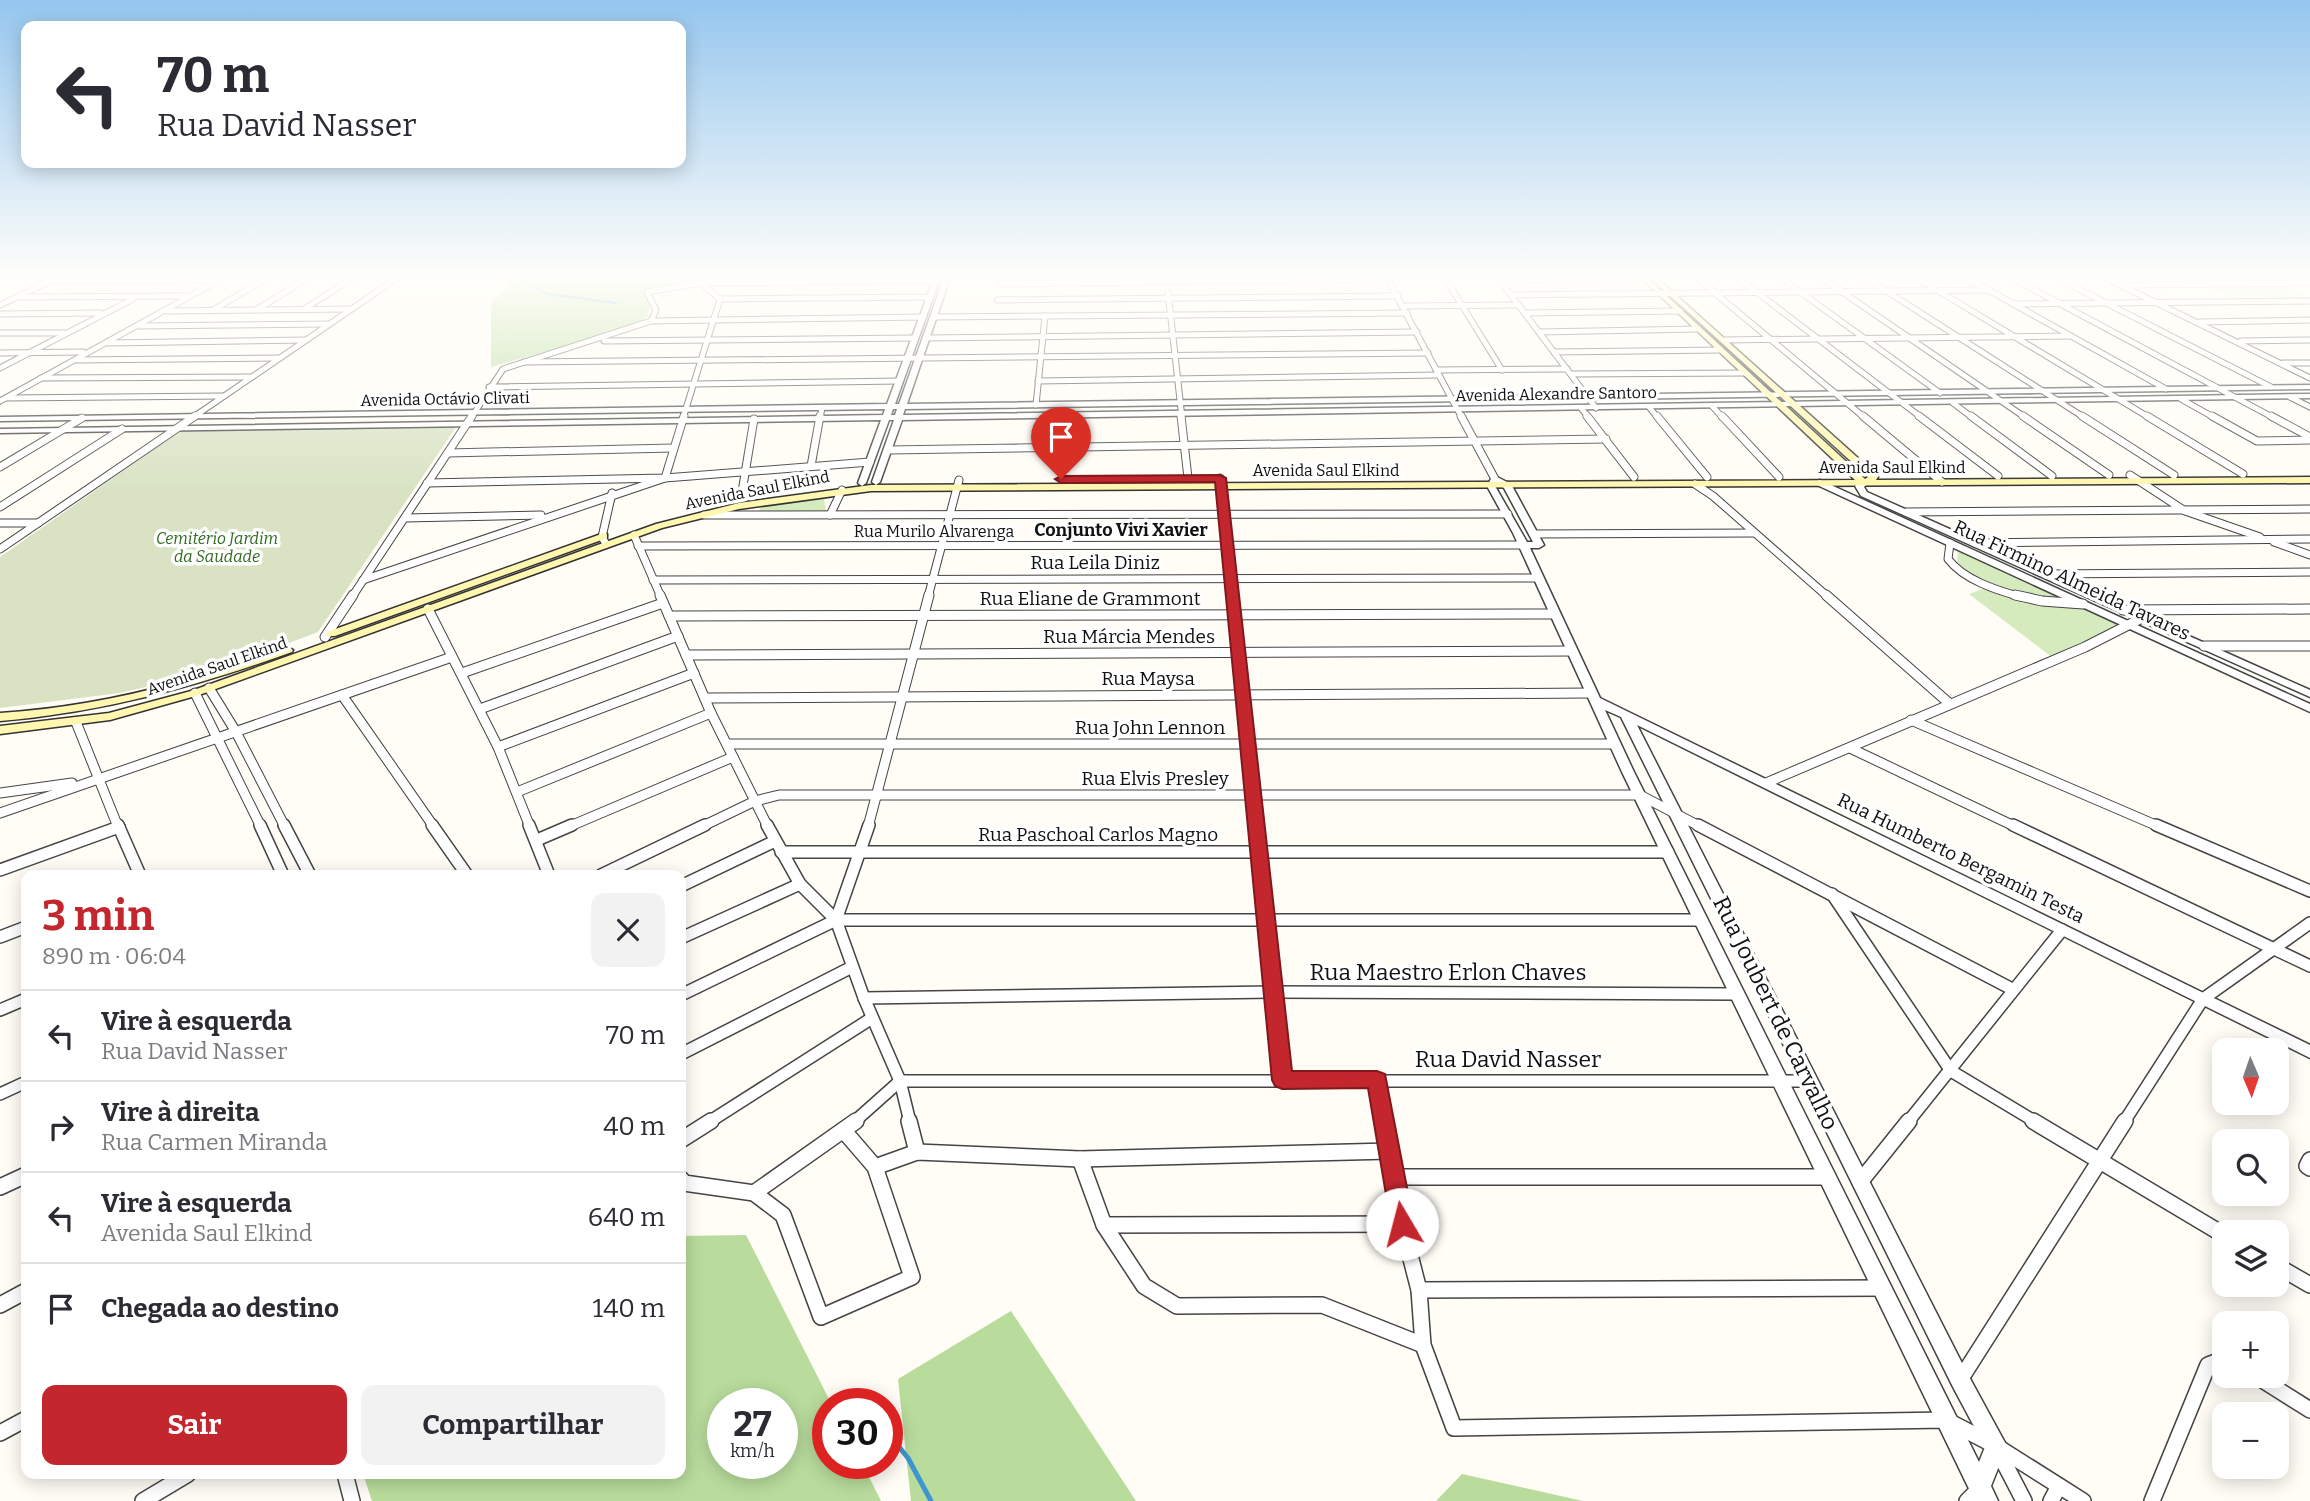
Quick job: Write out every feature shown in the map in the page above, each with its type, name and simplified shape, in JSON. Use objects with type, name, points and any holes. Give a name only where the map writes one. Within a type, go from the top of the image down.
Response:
[{"type":"main road","points":[[1733,348],[1797,405],[1865,479]]},
{"type":"main road","points":[[1721,350],[1865,479]]},
{"type":"main road","name":"Avenida Saul Elkind","points":[[1939,479],[2052,475],[2310,473]]},
{"type":"main road","points":[[2267,474],[2277,480]]},
{"type":"main road","points":[[1695,484],[1686,481],[1707,477]]},
{"type":"main road","name":"Avenida Saul Elkind","points":[[1493,482],[1508,486],[1707,477],[2310,480]]},
{"type":"main road","name":"Avenida Saul Elkind","points":[[0,730],[76,722],[195,693],[428,609],[660,517],[741,498],[811,491],[959,483],[1188,478],[1220,482]]},
{"type":"main road","name":"Avenida Saul Elkind","points":[[0,718],[69,711],[136,699],[193,683],[604,540],[634,535],[700,515],[862,482],[1637,481],[1695,484],[1820,483],[1865,479]]},
{"type":"main road","points":[[842,490],[869,486],[876,482]]},
{"type":"main road","points":[[284,660],[318,644],[325,637]]},
{"type":"main road","points":[[76,722],[88,712],[136,699]]},
{"type":"street","points":[[0,369],[39,348]]},
{"type":"street","points":[[3,400],[94,348]]},
{"type":"street","points":[[0,549],[294,348]]},
{"type":"street","points":[[325,637],[448,453],[488,387],[503,369],[568,348]]},
{"type":"street","points":[[665,478],[703,348]]},
{"type":"street","points":[[862,482],[912,348]]},
{"type":"street","points":[[876,482],[923,348]]},
{"type":"street","points":[[1036,405],[1042,348]]},
{"type":"street","points":[[1174,348],[1188,478]]},
{"type":"street","points":[[1425,348],[1493,482]]},
{"type":"street","points":[[1488,348],[1502,370]]},
{"type":"street","points":[[1551,348],[1596,408]]},
{"type":"street","points":[[1781,348],[1939,479]]},
{"type":"street","points":[[1829,348],[1998,476]]},
{"type":"street","points":[[1879,348],[1940,393]]},
{"type":"street","points":[[1926,348],[2109,475]]},
{"type":"street","points":[[1976,348],[2174,475]]},
{"type":"street","points":[[2034,348],[2243,474]]},
{"type":"street","points":[[2093,348],[2166,389]]},
{"type":"street","points":[[2144,348],[2310,439]]},
{"type":"street","points":[[2194,348],[2271,387]]},
{"type":"street","points":[[2251,348],[2310,378]]},
{"type":"street","points":[[1554,352],[1721,350]]},
{"type":"street","points":[[0,353],[87,352]]},
{"type":"street","points":[[524,362],[1428,353]]},
{"type":"street","points":[[73,360],[280,358]]},
{"type":"street","points":[[2281,363],[2310,363]]},
{"type":"street","points":[[1038,381],[1502,370],[1746,373]]},
{"type":"street","points":[[41,378],[252,377]]},
{"type":"street","points":[[488,387],[900,381]]},
{"type":"street","name":"Avenida Alexandre Santoro","points":[[890,407],[2310,387]]},
{"type":"street","points":[[3,400],[224,396]]},
{"type":"street","points":[[2290,397],[2310,407]]},
{"type":"street","name":"Avenida Alexandre Santoro","points":[[886,417],[2310,397]]},
{"type":"street","points":[[2181,399],[2257,441],[2310,439]]},
{"type":"street","points":[[1953,403],[2052,475]]},
{"type":"street","points":[[1712,406],[1779,477]]},
{"type":"street","name":"Avenida Octávio Clivati","points":[[0,419],[890,407]]},
{"type":"street","points":[[1649,407],[1707,477]]},
{"type":"street","points":[[811,466],[822,408]]},
{"type":"street","points":[[1581,408],[1637,481]]},
{"type":"street","name":"Avenida Octávio Clivati","points":[[2,432],[886,417]]},
{"type":"street","points":[[0,467],[82,418]]},
{"type":"street","points":[[741,498],[754,419]]},
{"type":"street","points":[[0,507],[122,429]]},
{"type":"street","points":[[888,450],[1606,439]]},
{"type":"street","points":[[448,453],[673,448]]},
{"type":"street","points":[[427,483],[665,478],[870,462]]},
{"type":"street","points":[[2130,475],[2185,511],[2310,555]]},
{"type":"street","points":[[362,580],[665,478]]},
{"type":"street","name":"Rua Firmino Almeida Tavares","points":[[1865,479],[1859,486],[1864,494],[2304,689],[2310,694]]},
{"type":"street","points":[[604,540],[611,496],[617,480]]},
{"type":"street","points":[[1220,482],[1282,1080]]},
{"type":"street","name":"Rua Joubert de Carvalho","points":[[1493,482],[1615,744],[1946,1420],[1978,1496]]},
{"type":"street","points":[[836,920],[862,850],[877,797],[959,483]]},
{"type":"street","name":"Rua Firmino Almeida Tavares","points":[[1820,483],[2310,708]]},
{"type":"street","points":[[1695,484],[1950,705]]},
{"type":"street","points":[[1508,486],[1539,545],[1523,545]]},
{"type":"street","points":[[830,515],[842,490]]},
{"type":"street","points":[[752,515],[756,503]]},
{"type":"street","points":[[1906,512],[2310,509]]},
{"type":"street","points":[[700,515],[1508,514]]},
{"type":"street","points":[[405,518],[550,515]]},
{"type":"street","points":[[1518,533],[1527,522]]},
{"type":"street","points":[[0,523],[38,523]]},
{"type":"street","points":[[1533,534],[1754,533]]},
{"type":"street","points":[[634,535],[711,713],[775,841],[800,884],[836,920],[863,998],[900,1081],[917,1152]]},
{"type":"street","points":[[1975,543],[2310,539]]},
{"type":"street","points":[[1950,543],[1948,559],[1959,572],[2006,594],[2037,602],[2083,604]]},
{"type":"street","name":"Rua Murilo Alvarenga","points":[[639,546],[1523,545]]},
{"type":"street","points":[[2044,574],[2310,572]]},
{"type":"street","name":"Rua Leila Diniz","points":[[653,580],[1537,578]]},
{"type":"street","points":[[462,673],[663,603]]},
{"type":"street","points":[[2123,610],[2310,608]]},
{"type":"street","points":[[428,609],[498,747],[547,870]]},
{"type":"street","name":"Rua Eliane de Grammont","points":[[669,616],[1554,614]]},
{"type":"street","points":[[1766,783],[2085,647],[2142,618]]},
{"type":"street","points":[[480,709],[678,636]]},
{"type":"street","points":[[2204,646],[2310,646]]},
{"type":"street","name":"Rua Márcia Mendes","points":[[686,655],[1572,651]]},
{"type":"street","points":[[0,813],[452,657]]},
{"type":"street","points":[[498,747],[694,673]]},
{"type":"street","points":[[209,688],[236,732],[307,870]]},
{"type":"street","points":[[195,693],[281,870]]},
{"type":"street","points":[[342,695],[464,870]]},
{"type":"street","name":"Rua Maysa","points":[[705,698],[1242,695],[1593,697]]},
{"type":"street","name":"Rua Humberto Bergamin Testa","points":[[1593,697],[1626,716],[2310,1052]]},
{"type":"street","points":[[517,792],[711,713]]},
{"type":"street","name":"Rua Joubert de Carvalho","points":[[1626,716],[1960,1380],[2024,1501]]},
{"type":"street","points":[[1911,720],[2310,891]]},
{"type":"street","points":[[76,722],[97,779],[138,870]]},
{"type":"street","points":[[1639,741],[1660,732]]},
{"type":"street","name":"Rua John Lennon","points":[[727,744],[1615,744]]},
{"type":"street","points":[[1850,748],[2310,966]]},
{"type":"street","points":[[537,840],[733,757]]},
{"type":"street","points":[[0,793],[97,779]]},
{"type":"street","points":[[14,808],[17,792]]},
{"type":"street","name":"Rua Elvis Presley","points":[[611,870],[755,801],[779,795],[1640,795]]},
{"type":"street","points":[[1640,795],[2012,989]]},
{"type":"street","points":[[0,870],[119,827]]},
{"type":"street","points":[[686,884],[775,841]]},
{"type":"street","name":"Rua Paschoal Carlos Magno","points":[[781,852],[1668,852]]},
{"type":"street","points":[[686,936],[800,884]]},
{"type":"street","points":[[1832,894],[1951,1071],[2212,1228]]},
{"type":"street","points":[[686,993],[836,920],[1702,920]]},
{"type":"street","points":[[1960,1380],[2203,999],[2310,923]]},
{"type":"street","points":[[0,937],[21,930]]},
{"type":"street","points":[[1860,1182],[1951,1071],[2012,989],[2062,930]]},
{"type":"street","points":[[686,1051],[852,967]]},
{"type":"street","name":"Rua Maestro Erlon Chaves","points":[[863,998],[1273,992],[1738,994]]},
{"type":"street","points":[[0,1010],[21,1001]]},
{"type":"street","points":[[686,1137],[872,1018]]},
{"type":"street","points":[[1377,1080],[1402,1224],[1419,1290],[1423,1345],[1454,1427],[1946,1420],[1996,1446],[2055,1494],[2082,1501]]},
{"type":"street","name":"Rua David Nasser","points":[[900,1081],[1809,1080]]},
{"type":"street","points":[[754,1193],[844,1131],[900,1081]]},
{"type":"street","points":[[0,1094],[21,1084]]},
{"type":"street","points":[[686,1183],[754,1193],[783,1215],[821,1317],[912,1277],[874,1167],[844,1131]]},
{"type":"street","points":[[874,1167],[917,1152],[1080,1159],[1390,1150]]},
{"type":"street","points":[[1080,1159],[1104,1225],[1144,1286],[1177,1306],[1322,1305],[1423,1345]]},
{"type":"street","points":[[2310,1160],[2307,1166],[2310,1168]]},
{"type":"street","points":[[0,1187],[21,1177]]},
{"type":"street","points":[[1395,1177],[1828,1177]]},
{"type":"street","points":[[1104,1225],[1402,1224]]},
{"type":"street","points":[[2289,1273],[2310,1285]]},
{"type":"street","points":[[1419,1290],[1882,1288]]},
{"type":"street","points":[[0,1305],[21,1294]]},
{"type":"street","points":[[2152,1501],[2208,1365],[2212,1364]]},
{"type":"street","points":[[2275,1388],[2310,1410]]},
{"type":"street","points":[[0,1433],[21,1422]]},
{"type":"street","points":[[1978,1496],[1996,1446]]},
{"type":"street","points":[[143,1501],[180,1479]]},
{"type":"street","points":[[346,1479],[352,1501]]},
{"type":"green space","points":[[491,348],[558,348],[491,367]]},
{"type":"green space","name":"Cemitério Jardim da Saudade","points":[[456,427],[318,632],[218,670],[120,693],[0,708],[0,557],[180,431]]},
{"type":"green space","points":[[824,498],[826,511],[759,511],[761,506]]},
{"type":"green space","points":[[1958,550],[2064,599],[2007,590],[1980,579],[1957,563]]},
{"type":"green space","points":[[1983,589],[2024,603],[2091,610],[2123,625],[2053,658],[1969,594]]},
{"type":"green space","points":[[746,1235],[823,1388],[812,1388],[812,1479],[870,1479],[881,1501],[372,1501],[365,1479],[686,1479],[686,1236]]},
{"type":"green space","points":[[1011,1311],[1136,1501],[911,1501],[903,1426],[903,1388],[899,1388],[898,1379]]},
{"type":"green space","points":[[1462,1474],[1583,1501],[1436,1501]]},
{"type":"waterway","points":[[903,1452],[931,1501]]},
{"type":"district","name":"Conjunto Vivi Xavier","points":[[1121,530]]},
{"type":"route","points":[[1061,479],[1220,478],[1282,1080],[1377,1080],[1402,1224]]}]
